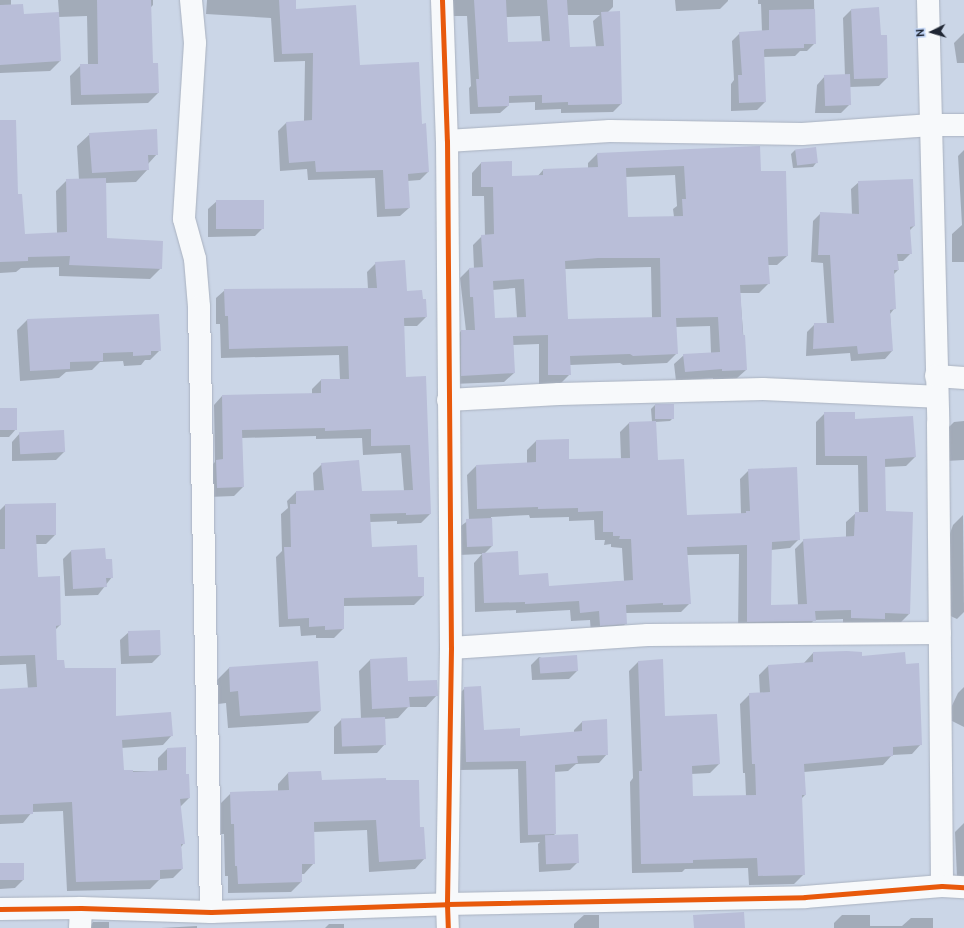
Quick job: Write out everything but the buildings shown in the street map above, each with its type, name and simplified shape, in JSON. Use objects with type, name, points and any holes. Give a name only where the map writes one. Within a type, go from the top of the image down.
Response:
[{"type":"street","points":[[191,0],[195,43],[191,128],[184,220],[195,259],[199,307],[211,912]]},
{"type":"street","points":[[442,0],[447,141],[451,648],[447,904],[448,928]]},
{"type":"street","points":[[928,0],[932,125],[940,633],[942,886]]},
{"type":"street","points":[[447,141],[610,130],[802,134],[932,125],[964,125]]},
{"type":"street","points":[[448,400],[558,394],[763,389],[936,387],[964,378]]},
{"type":"street","points":[[451,648],[648,635],[940,633]]},
{"type":"street","points":[[0,909],[80,918],[447,904],[805,897],[942,886],[964,887]]},
{"type":"cycle path","points":[[442,0],[447,141],[451,648],[447,904],[448,928]]},
{"type":"cycle path","points":[[0,909],[81,908],[211,912],[447,904],[805,897],[942,886],[964,887]]}]
